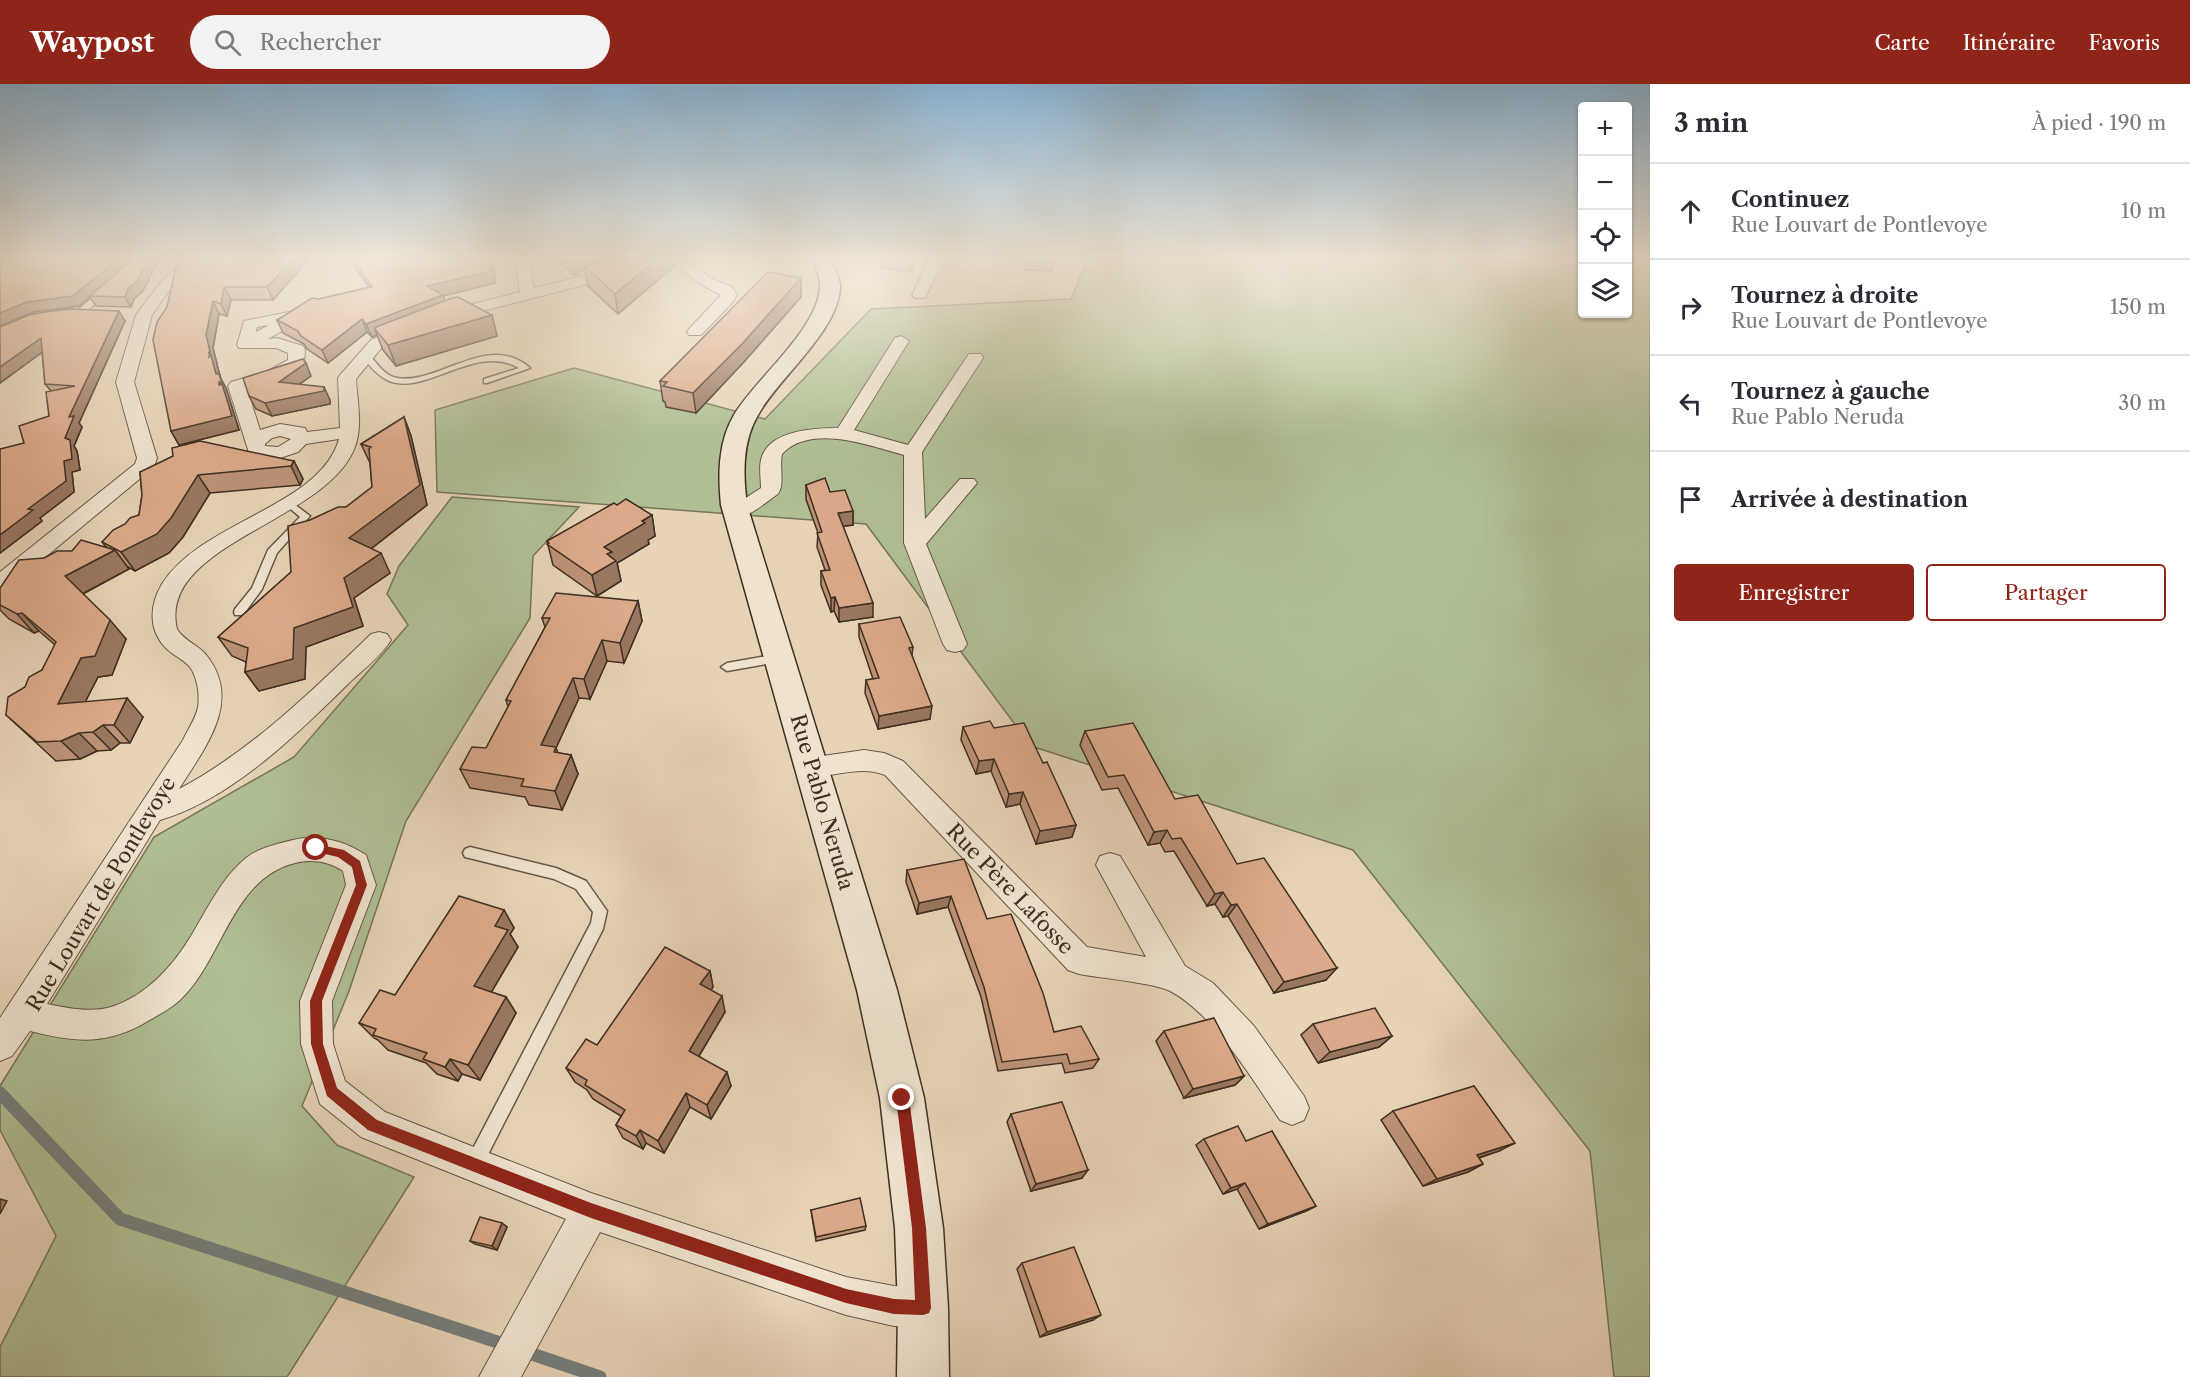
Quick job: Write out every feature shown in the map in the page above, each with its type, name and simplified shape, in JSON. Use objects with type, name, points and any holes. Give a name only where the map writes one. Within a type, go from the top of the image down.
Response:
[{"type":"main road","name":"Rue Pablo Neruda","points":[[819,319],[746,416],[730,475],[737,512],[877,990],[902,1098],[919,1228],[923,1308],[923,1377]]},
{"type":"street","points":[[0,583],[153,465],[147,458],[125,382],[143,319]]},
{"type":"street","name":"Rue Louvart de Pontlevoye","points":[[435,319],[377,343],[347,378],[349,432],[346,447],[318,484],[290,504],[205,552],[185,568],[171,587],[165,605],[163,626],[171,640],[198,661],[210,686],[209,711],[193,745],[23,1014],[68,1025],[114,1022],[160,998],[189,966],[232,891],[252,868],[288,852],[316,848],[341,853],[356,864],[361,885],[316,1001],[317,1044],[332,1092],[373,1125],[591,1210],[846,1296],[894,1306],[923,1308]]},
{"type":"street","points":[[695,332],[708,319]]},
{"type":"street","points":[[843,434],[901,341]]},
{"type":"street","points":[[245,345],[277,343],[297,350],[296,362],[272,376],[237,386],[256,450],[265,453],[280,452],[293,446],[300,439],[349,432]]},
{"type":"street","points":[[956,644],[915,543],[913,452],[975,358]]},
{"type":"street","points":[[737,512],[771,490],[771,459],[777,447],[795,438],[843,434],[913,452]]},
{"type":"street","points":[[232,448],[255,444]]},
{"type":"street","points":[[915,543],[967,483]]},
{"type":"street","points":[[150,812],[162,811],[176,805],[235,767],[338,681],[379,640]]},
{"type":"street","name":"Rue Père Lafosse","points":[[811,766],[871,760],[883,762],[894,768],[1078,960],[1174,976]]},
{"type":"street","points":[[1110,865],[1174,976],[1202,994],[1242,1037],[1292,1108]]},
{"type":"street","points":[[0,1044],[23,1014]]},
{"type":"street","points":[[499,1377],[591,1210]]},
{"type":"lane","points":[[366,356],[380,371],[395,381],[417,379],[490,356],[518,362],[526,368],[487,381]]},
{"type":"lane","points":[[239,612],[257,589],[272,552],[305,516],[290,504]]},
{"type":"lane","points":[[727,667],[780,658]]},
{"type":"lane","points":[[470,853],[556,874],[581,885],[600,911],[598,924],[473,1165]]},
{"type":"green space","points":[[861,319],[1650,319],[1650,1377],[1614,1377],[1590,1151],[1353,850],[1031,746],[866,524],[437,492],[435,410],[574,368],[765,419]]},
{"type":"green space","points":[[452,497],[579,507],[533,556],[530,618],[406,821],[349,991],[302,1106],[337,1145],[414,1177],[287,1377],[0,1377],[0,1347],[56,1236],[0,1130],[0,1086],[154,837],[294,757],[408,625],[387,594],[399,566]]},
{"type":"building","points":[[19,319],[115,319],[69,417],[74,416],[65,438],[70,440],[72,459],[64,461],[66,481],[28,509],[33,510],[0,535],[0,449],[24,443],[19,426],[49,416],[46,392],[75,386],[45,384],[41,338],[0,367],[0,327]]},
{"type":"building","points":[[159,319],[209,319],[206,335],[210,351],[208,353],[210,352],[209,357],[211,355],[216,374],[219,374],[232,416],[171,431],[153,340]]},
{"type":"building","points":[[362,319],[322,350],[301,336],[298,331],[277,320]]},
{"type":"building","points":[[362,319],[378,319],[366,324]]},
{"type":"building","points":[[396,319],[477,319],[388,345],[375,329]]},
{"type":"building","points":[[721,319],[764,319],[693,393],[663,386],[667,382],[660,381]]},
{"type":"building","points":[[303,359],[306,363],[279,382],[324,387],[324,391],[265,403],[249,396],[243,378]]},
{"type":"building","points":[[404,417],[420,485],[349,538],[381,553],[344,578],[353,607],[294,628],[293,659],[245,672],[248,648],[218,637],[291,572],[288,526],[310,520],[338,507],[346,507],[372,487],[369,449],[371,447],[361,444]]},
{"type":"building","points":[[200,441],[294,461],[291,466],[198,475],[171,518],[157,534],[121,552],[102,542],[113,530],[125,524],[130,518],[139,515],[142,495],[140,472],[173,456],[172,448]]},
{"type":"building","points":[[825,478],[830,492],[845,490],[853,511],[838,513],[873,603],[839,608],[835,597],[831,598],[821,571],[830,570],[817,533],[822,532],[806,485]]},
{"type":"building","points":[[626,499],[652,515],[642,521],[645,523],[604,547],[612,552],[607,554],[616,561],[592,575],[547,544],[549,543],[547,541],[614,503],[617,505]]},
{"type":"building","points":[[81,540],[115,550],[65,576],[110,620],[95,656],[81,658],[58,704],[127,698],[114,725],[103,725],[93,732],[79,733],[61,741],[37,742],[6,715],[8,697],[25,687],[29,677],[42,670],[56,642],[22,613],[17,614],[0,605],[0,588],[19,560],[44,558],[57,551],[72,551]]},
{"type":"building","points":[[556,593],[638,601],[620,643],[602,640],[584,679],[573,678],[541,745],[556,747],[554,752],[571,755],[555,791],[521,786],[524,779],[460,769],[472,747],[486,748],[511,701],[506,700],[550,618],[542,618]]},
{"type":"building","points":[[900,617],[913,647],[909,648],[932,706],[879,716],[866,680],[879,678],[859,624]]},
{"type":"building","points":[[990,721],[994,728],[1024,723],[1043,763],[1047,762],[1076,825],[1040,831],[1023,792],[1009,794],[994,759],[979,761],[963,727]]},
{"type":"building","points":[[1133,723],[1175,799],[1198,795],[1237,864],[1264,858],[1337,968],[1284,982],[1237,904],[1231,905],[1223,892],[1215,894],[1181,838],[1172,839],[1167,830],[1154,832],[1124,775],[1108,777],[1085,731]]},
{"type":"building","points":[[964,859],[987,919],[1011,914],[1043,993],[1054,1032],[1081,1026],[1099,1059],[1070,1064],[1067,1054],[1002,1062],[984,987],[951,896],[919,903],[907,870]]},
{"type":"building","points":[[459,896],[504,910],[495,926],[508,930],[474,986],[506,997],[468,1065],[450,1059],[445,1067],[423,1059],[427,1053],[373,1035],[376,1029],[359,1023],[380,990],[395,995]]},
{"type":"building","points":[[665,947],[710,971],[700,984],[722,996],[689,1051],[727,1072],[707,1105],[686,1093],[658,1141],[640,1130],[636,1136],[616,1125],[625,1110],[585,1085],[587,1080],[566,1068],[586,1039],[597,1045]]},
{"type":"building","points":[[1375,1008],[1392,1036],[1330,1052],[1313,1024]]},
{"type":"building","points":[[1214,1018],[1244,1076],[1193,1089],[1164,1031]]},
{"type":"building","points":[[1474,1086],[1515,1143],[1477,1155],[1483,1164],[1437,1179],[1393,1111]]},
{"type":"building","points":[[1062,1102],[1088,1170],[1036,1184],[1011,1114]]},
{"type":"building","points":[[1238,1126],[1246,1141],[1272,1131],[1316,1206],[1268,1224],[1245,1183],[1231,1188],[1204,1139]]},
{"type":"building","points":[[860,1198],[866,1226],[816,1237],[811,1210]]},
{"type":"building","points":[[480,1217],[502,1223],[492,1246],[470,1241]]},
{"type":"building","points":[[1074,1247],[1101,1315],[1047,1332],[1022,1263]]},
{"type":"waterway","points":[[0,1093],[120,1219],[510,1346]]},
{"type":"waterway","points":[[523,1351],[600,1377]]},
{"type":"route","points":[[316,848],[341,853],[356,864],[361,885],[316,1001],[317,1044],[332,1092],[373,1125],[591,1210],[846,1296],[894,1306],[923,1308],[919,1228],[902,1098]]}]
